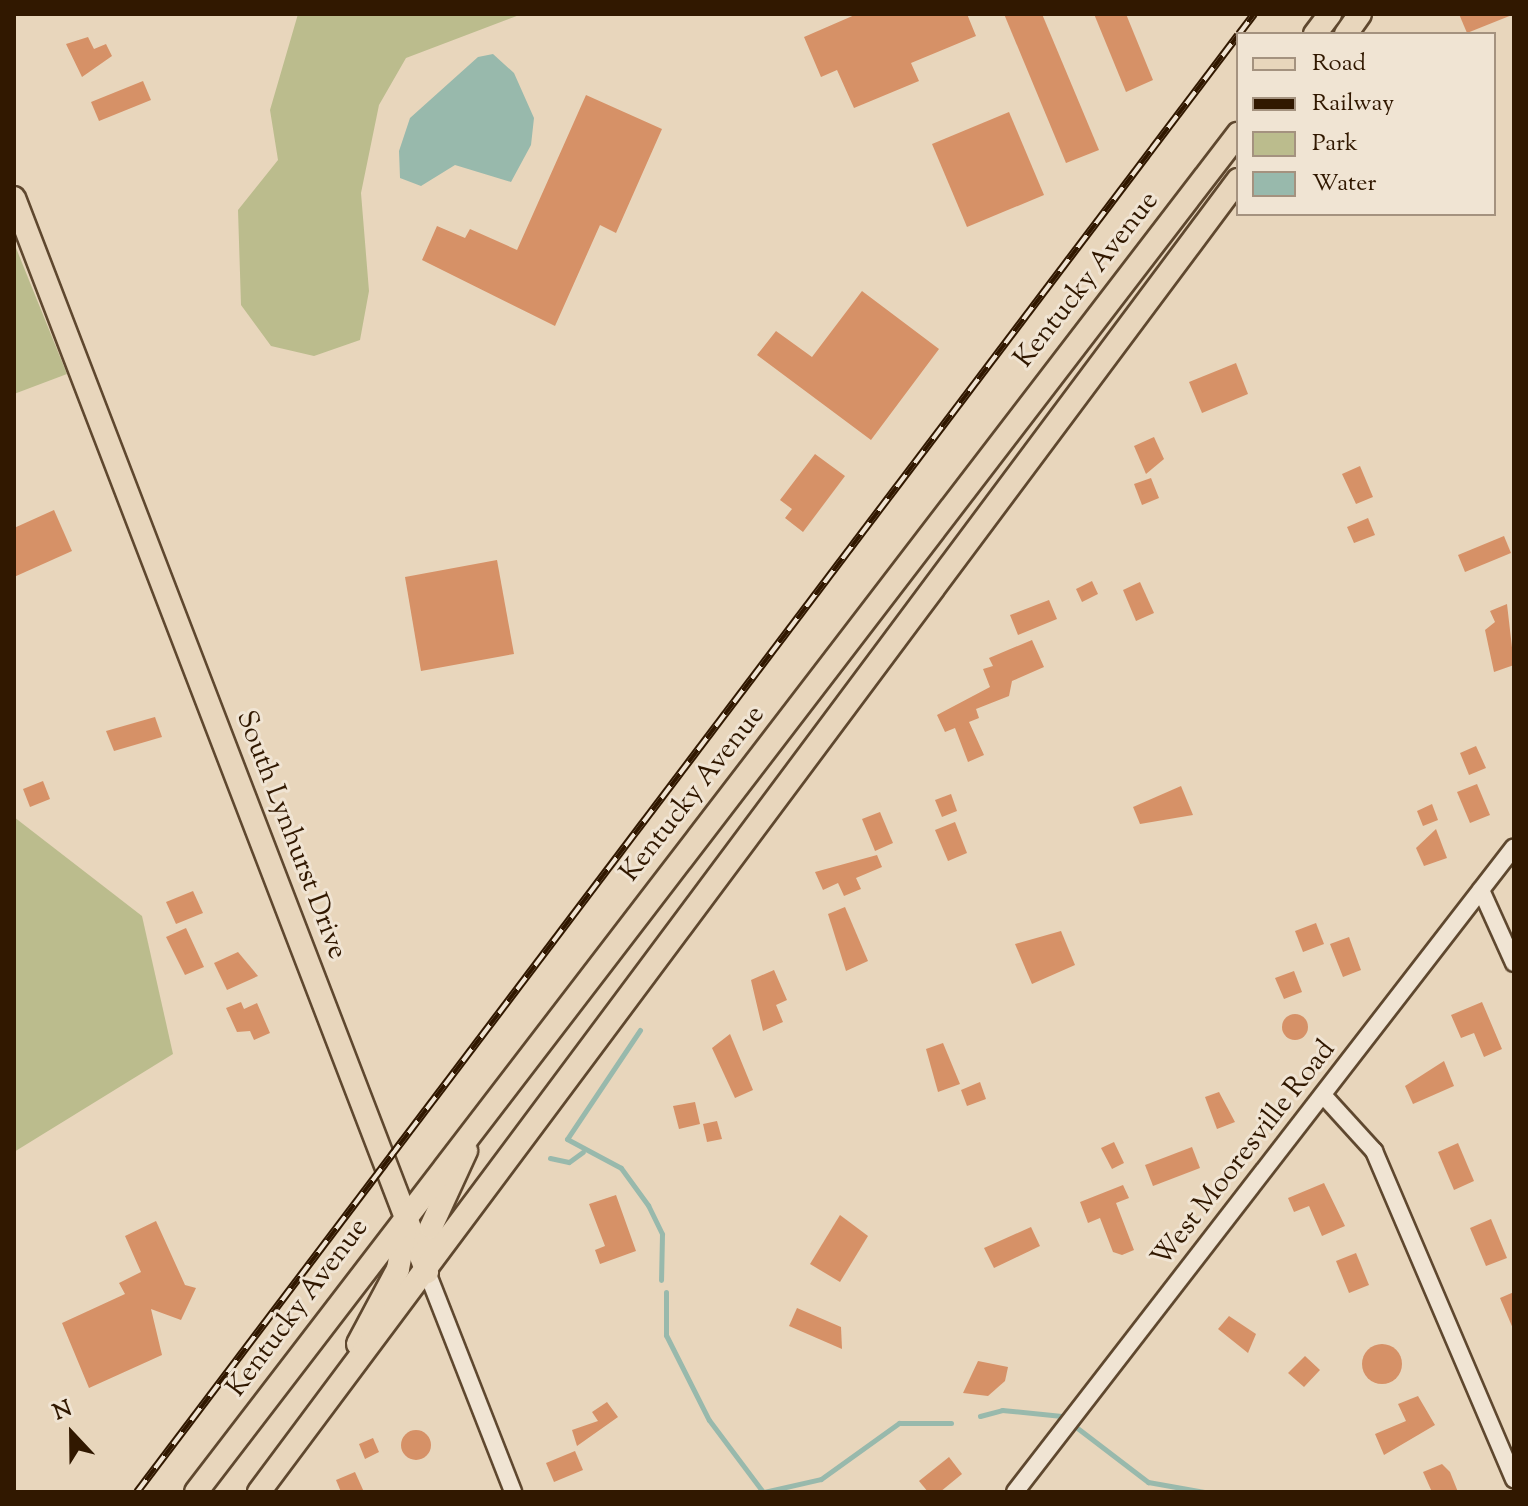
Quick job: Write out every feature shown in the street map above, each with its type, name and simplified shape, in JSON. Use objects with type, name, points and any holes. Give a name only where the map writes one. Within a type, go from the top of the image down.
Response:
[{"type":"main road","points":[[1316,32],[1330,14]]},
{"type":"main road","points":[[1347,32],[1360,14]]},
{"type":"main road","name":"Kentucky Avenue","points":[[196,1492],[1236,137]]},
{"type":"main road","points":[[259,1492],[427,1272],[1236,183]]},
{"type":"main road","name":"South Lynhurst Drive","points":[[14,198],[427,1272]]},
{"type":"main road","points":[[427,1272],[431,1227],[469,1134]]},
{"type":"main road","points":[[357,1364],[358,1343],[403,1256],[406,1217]]},
{"type":"street","name":"West Mooresville Road","points":[[1015,1492],[1514,847]]},
{"type":"street","points":[[1481,890],[1514,963]]},
{"type":"street","points":[[1323,1095],[1374,1151],[1514,1479]]},
{"type":"street","name":"South Lynhurst Drive","points":[[427,1272],[513,1492]]},
{"type":"green space","points":[[298,14],[522,14],[406,58],[379,105],[361,193],[369,291],[360,340],[314,356],[271,346],[241,305],[238,210],[278,160],[270,110]]},
{"type":"green space","points":[[14,243],[67,374],[14,394]]},
{"type":"green space","points":[[14,817],[142,916],[173,1054],[14,1152]]},
{"type":"water","points":[[493,54],[514,73],[534,118],[531,145],[511,182],[455,165],[421,186],[400,178],[399,151],[410,118],[478,57]]},
{"type":"building","points":[[857,14],[967,14],[976,36],[911,63],[919,81],[854,108],[837,70],[821,77],[804,37]]},
{"type":"building","points":[[1004,14],[1042,14],[1099,150],[1066,163]]},
{"type":"building","points":[[1094,14],[1126,14],[1153,80],[1126,92]]},
{"type":"building","points":[[1459,14],[1512,14],[1470,32],[1467,32]]},
{"type":"building","points":[[88,37],[94,49],[106,44],[112,56],[82,77],[66,44]]},
{"type":"building","points":[[143,81],[151,100],[99,121],[91,102]]},
{"type":"building","points":[[586,95],[662,129],[616,233],[600,225],[555,326],[422,260],[437,226],[465,238],[470,229],[517,250]]},
{"type":"building","points":[[1009,112],[1044,195],[967,227],[932,144]]},
{"type":"building","points":[[862,291],[939,349],[871,440],[757,355],[776,331],[812,357]]},
{"type":"building","points":[[1236,363],[1248,394],[1202,413],[1189,382]]},
{"type":"building","points":[[1154,437],[1164,459],[1146,474],[1134,446]]},
{"type":"building","points":[[815,454],[845,476],[803,532],[785,518],[792,509],[780,500]]},
{"type":"building","points":[[1360,466],[1373,497],[1356,504],[1342,474]]},
{"type":"building","points":[[1151,478],[1159,498],[1142,505],[1134,484]]},
{"type":"building","points":[[54,510],[72,551],[14,577],[14,528]]},
{"type":"building","points":[[1368,518],[1375,535],[1354,543],[1347,527]]},
{"type":"building","points":[[1504,536],[1511,553],[1465,572],[1458,555]]},
{"type":"building","points":[[497,560],[514,654],[421,671],[405,577]]},
{"type":"building","points":[[1092,581],[1098,594],[1082,602],[1076,589]]},
{"type":"building","points":[[1140,582],[1154,613],[1136,621],[1123,590]]},
{"type":"building","points":[[1049,600],[1057,619],[1018,635],[1010,615]]},
{"type":"building","points":[[1507,604],[1514,665],[1494,672],[1485,630],[1495,622],[1490,611]]},
{"type":"building","points":[[1032,640],[1044,667],[1012,681],[1009,696],[976,709],[979,718],[969,722],[984,755],[968,762],[955,728],[945,732],[937,715],[990,687],[983,669],[993,666],[989,658]]},
{"type":"building","points":[[155,717],[162,737],[114,751],[106,731]]},
{"type":"building","points":[[1476,746],[1486,768],[1469,775],[1460,753]]},
{"type":"building","points":[[43,781],[50,799],[30,807],[23,789]]},
{"type":"building","points":[[1477,784],[1490,815],[1470,823],[1457,792]]},
{"type":"building","points":[[1181,786],[1193,815],[1140,824],[1133,807]]},
{"type":"building","points":[[951,794],[957,811],[942,817],[935,800]]},
{"type":"building","points":[[1432,804],[1438,820],[1423,826],[1417,811]]},
{"type":"building","points":[[880,812],[893,843],[875,851],[862,819]]},
{"type":"building","points":[[955,822],[967,853],[948,861],[935,830]]},
{"type":"building","points":[[1436,829],[1447,858],[1424,866],[1416,848]]},
{"type":"building","points":[[877,855],[882,867],[856,878],[861,889],[844,896],[838,883],[823,890],[815,872]]},
{"type":"building","points":[[193,891],[203,913],[176,924],[166,902]]},
{"type":"building","points":[[845,907],[868,961],[846,971],[828,914]]},
{"type":"building","points":[[1316,923],[1324,944],[1303,952],[1295,931]]},
{"type":"building","points":[[186,928],[204,967],[185,975],[166,937]]},
{"type":"building","points":[[1061,931],[1075,965],[1032,984],[1015,944]]},
{"type":"building","points":[[1349,937],[1361,970],[1343,977],[1330,944]]},
{"type":"building","points":[[238,952],[258,976],[227,990],[214,963]]},
{"type":"building","points":[[774,970],[787,1000],[776,1005],[783,1022],[763,1031],[751,980]]},
{"type":"building","points":[[1294,971],[1302,992],[1284,999],[1275,978]]},
{"type":"building","points":[[241,1002],[244,1009],[257,1003],[270,1033],[254,1040],[250,1031],[237,1032],[226,1008]]},
{"type":"building","points":[[1482,1002],[1502,1049],[1484,1057],[1474,1033],[1461,1038],[1451,1015]]},
{"type":"building","points":[[1295,1014],[1304,1018],[1308,1027],[1304,1036],[1295,1040],[1286,1036],[1282,1027],[1286,1018]]},
{"type":"building","points":[[730,1034],[753,1090],[735,1098],[712,1048]]},
{"type":"building","points":[[943,1043],[960,1084],[938,1092],[926,1049]]},
{"type":"building","points":[[1444,1061],[1454,1086],[1413,1104],[1405,1086]]},
{"type":"building","points":[[980,1082],[986,1099],[967,1106],[961,1090]]},
{"type":"building","points":[[1219,1092],[1235,1122],[1217,1129],[1205,1097]]},
{"type":"building","points":[[695,1102],[700,1124],[679,1129],[673,1106]]},
{"type":"building","points":[[717,1121],[722,1139],[707,1142],[703,1124]]},
{"type":"building","points":[[1114,1142],[1124,1163],[1112,1169],[1101,1148]]},
{"type":"building","points":[[1458,1143],[1474,1181],[1454,1190],[1438,1152]]},
{"type":"building","points":[[1192,1147],[1200,1168],[1153,1186],[1145,1165]]},
{"type":"building","points":[[1324,1183],[1345,1226],[1322,1236],[1309,1206],[1294,1212],[1288,1198]]},
{"type":"building","points":[[1123,1185],[1129,1198],[1116,1203],[1134,1250],[1122,1255],[1113,1252],[1100,1218],[1088,1223],[1080,1202]]},
{"type":"building","points":[[616,1195],[636,1251],[600,1264],[595,1250],[605,1246],[589,1204]]},
{"type":"building","points":[[840,1215],[868,1236],[840,1282],[810,1264]]},
{"type":"building","points":[[1491,1219],[1507,1258],[1486,1266],[1470,1228]]},
{"type":"building","points":[[156,1221],[185,1285],[196,1288],[181,1320],[151,1309],[162,1355],[89,1388],[62,1323],[125,1294],[119,1283],[141,1272],[125,1236]]},
{"type":"building","points":[[1031,1227],[1040,1246],[994,1268],[984,1248]]},
{"type":"building","points":[[1356,1253],[1369,1285],[1349,1293],[1336,1261]]},
{"type":"building","points":[[1514,1292],[1514,1331],[1500,1298]]},
{"type":"building","points":[[797,1308],[841,1327],[842,1349],[789,1326]]},
{"type":"building","points":[[1229,1316],[1256,1334],[1248,1353],[1218,1329]]},
{"type":"building","points":[[1382,1344],[1396,1350],[1402,1364],[1396,1378],[1382,1384],[1368,1378],[1362,1364],[1368,1350]]},
{"type":"building","points":[[1305,1356],[1320,1370],[1304,1387],[1288,1373]]},
{"type":"building","points":[[978,1361],[1008,1367],[1005,1381],[988,1396],[963,1393]]},
{"type":"building","points":[[1418,1396],[1435,1425],[1384,1455],[1375,1434],[1406,1421],[1398,1404]]},
{"type":"building","points":[[607,1402],[618,1417],[577,1446],[572,1430],[598,1421],[592,1412]]},
{"type":"building","points":[[416,1430],[427,1434],[431,1445],[427,1456],[416,1460],[405,1456],[401,1445],[405,1434]]},
{"type":"building","points":[[373,1438],[379,1452],[365,1459],[359,1444]]},
{"type":"building","points":[[575,1451],[583,1470],[554,1482],[546,1463]]},
{"type":"building","points":[[949,1457],[962,1474],[940,1492],[928,1492],[919,1481]]},
{"type":"building","points":[[1442,1464],[1450,1472],[1458,1492],[1432,1492],[1423,1472]]},
{"type":"building","points":[[355,1472],[364,1492],[341,1492],[336,1480]]},
{"type":"waterway","points":[[640,1030],[567,1139],[621,1168],[648,1205],[662,1234],[661,1280]]},
{"type":"waterway","points":[[550,1158],[569,1162],[583,1152]]},
{"type":"waterway","points":[[666,1292],[666,1335],[709,1420],[763,1492]]},
{"type":"waterway","points":[[980,1416],[1002,1410],[1062,1416]]},
{"type":"waterway","points":[[764,1492],[821,1479],[899,1423],[951,1423]]},
{"type":"waterway","points":[[1076,1427],[1148,1482],[1204,1492]]},
{"type":"railway","points":[[1240,32],[1254,14]]},
{"type":"railway","points":[[137,1492],[1236,38]]}]
